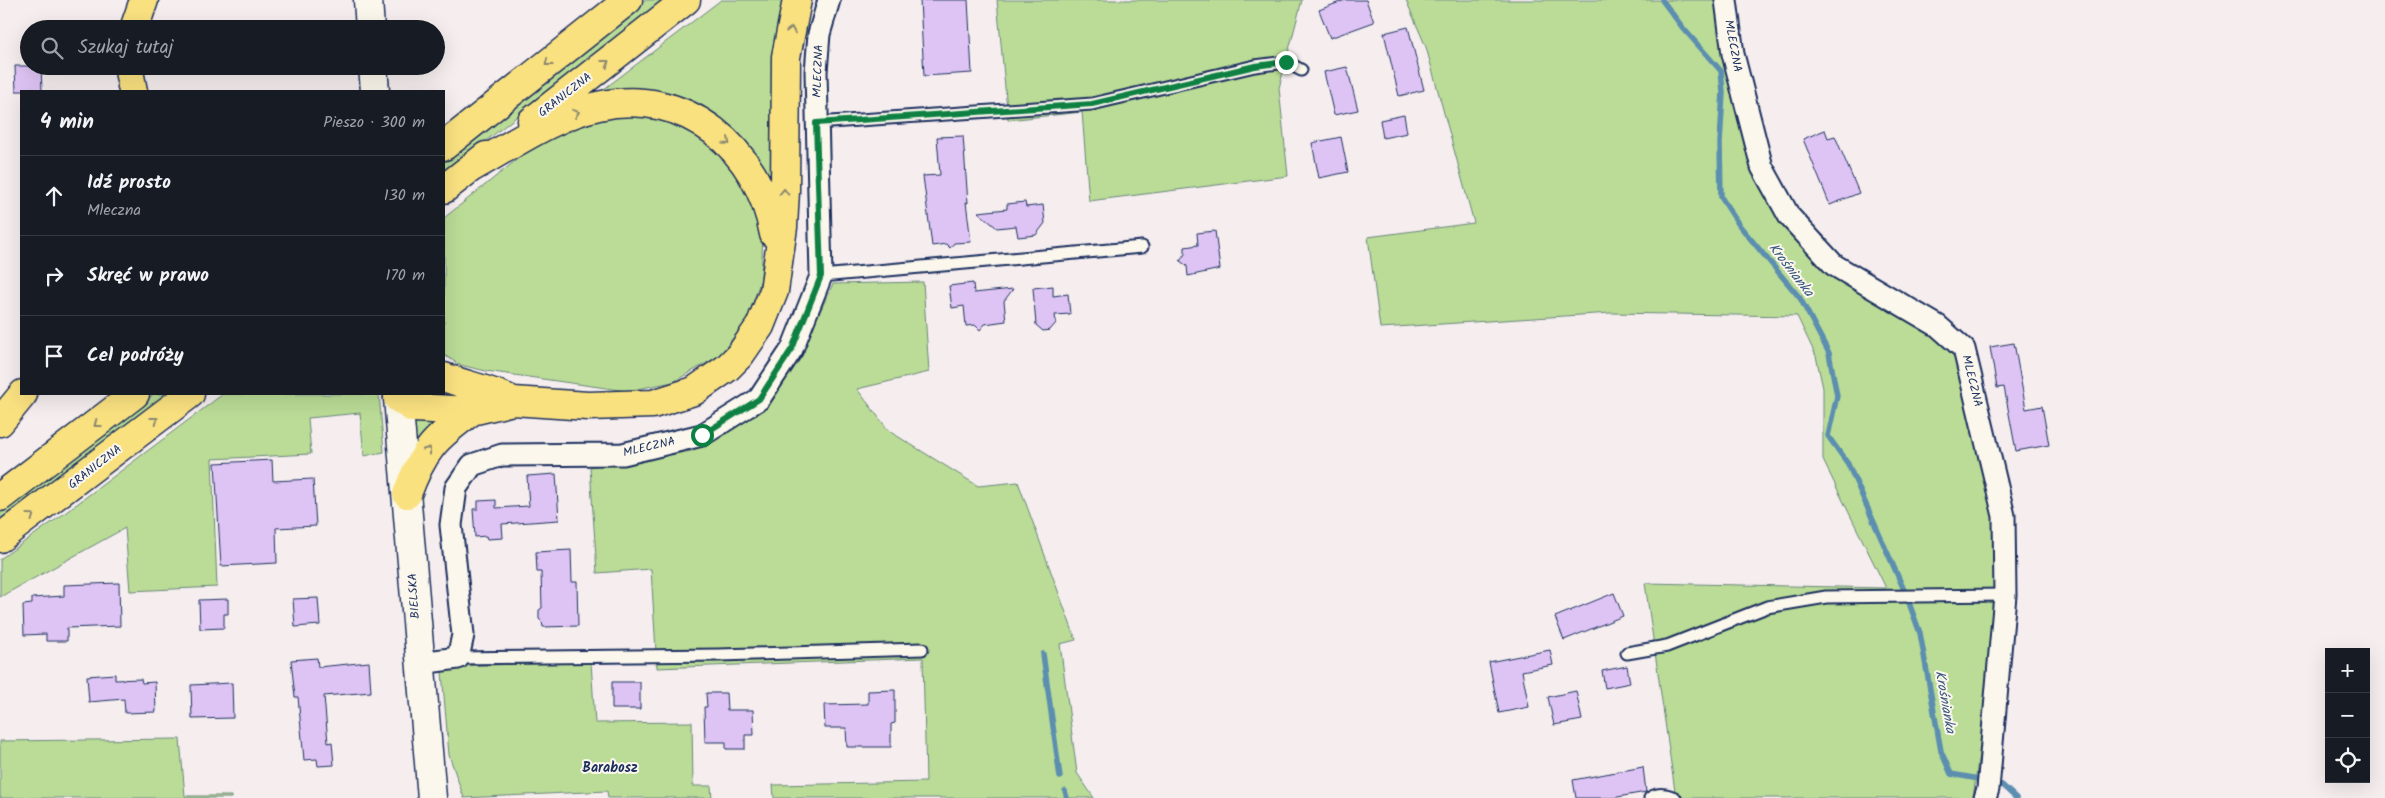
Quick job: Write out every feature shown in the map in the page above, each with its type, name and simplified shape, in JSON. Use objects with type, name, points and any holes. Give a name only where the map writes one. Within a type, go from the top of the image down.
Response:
[{"type":"highway","points":[[137,20],[144,0]]},
{"type":"highway","points":[[445,144],[628,0]]},
{"type":"highway","name":"GRANICZNA","points":[[445,188],[686,0]]},
{"type":"highway","points":[[399,395],[413,408],[472,399],[627,406],[653,404],[694,390],[727,368],[752,339],[768,308],[776,275],[785,191],[786,58],[797,0]]},
{"type":"highway","points":[[122,90],[125,75]]},
{"type":"highway","points":[[129,75],[133,90]]},
{"type":"highway","points":[[471,168],[576,112],[599,106],[640,103],[659,105],[680,112],[698,120],[729,142],[755,176],[765,196],[772,222],[776,248],[776,275]]},
{"type":"highway","points":[[445,378],[472,399]]},
{"type":"highway","points":[[445,388],[472,399]]},
{"type":"highway","points":[[0,422],[22,395]]},
{"type":"highway","points":[[0,497],[134,395]]},
{"type":"highway","name":"GRANICZNA","points":[[0,538],[189,395]]},
{"type":"highway","points":[[406,494],[417,466],[428,449],[472,399]]},
{"type":"street","points":[[368,0],[369,20]]},
{"type":"street","name":"MLECZNA","points":[[458,658],[463,636],[451,525],[456,488],[472,465],[502,455],[623,454],[702,435],[759,399],[792,349],[821,276],[816,72],[819,34],[830,0]]},
{"type":"street","name":"MLECZNA","points":[[1726,0],[1733,54],[1762,167],[1788,216],[1834,265],[1938,326],[1964,349],[2004,516],[2005,595],[1988,789],[1985,798]]},
{"type":"street","points":[[373,75],[374,90]]},
{"type":"street","name":"BIELSKA","points":[[399,395],[432,798]]},
{"type":"street","points":[[420,663],[458,658]]},
{"type":"lane","points":[[816,123],[1083,105],[1255,66],[1286,62],[1301,70]]},
{"type":"lane","points":[[821,276],[1142,247]]},
{"type":"lane","points":[[1627,653],[1667,646],[1767,607],[1826,597],[2005,595]]},
{"type":"lane","points":[[458,658],[719,655],[922,649]]},
{"type":"lane","points":[[1650,798],[1667,794],[1675,798]]},
{"type":"green space","points":[[646,0],[664,0],[445,173],[445,160]]},
{"type":"green space","points":[[721,0],[787,0],[773,74],[771,116],[775,189],[750,149],[606,92],[604,89]]},
{"type":"green space","points":[[997,0],[1302,0],[1279,88],[1288,176],[1089,201],[1082,112],[1008,120]]},
{"type":"green space","points":[[1406,0],[1720,0],[1776,207],[1933,330],[1960,357],[1997,516],[2001,590],[1973,798],[1676,798],[1645,583],[1886,588],[1823,460],[1823,388],[1816,356],[1797,316],[1611,313],[1380,328],[1368,237],[1474,223],[1426,47]]},
{"type":"green space","points":[[640,115],[676,123],[711,143],[733,165],[753,200],[763,234],[761,279],[747,320],[719,356],[673,382],[627,391],[486,371],[460,365],[445,356],[445,217],[540,141],[588,121]]},
{"type":"green space","points":[[923,282],[929,372],[857,389],[889,431],[978,486],[1018,482],[1076,640],[1060,644],[1077,773],[1094,798],[774,798],[773,785],[926,782],[923,658],[657,668],[651,569],[597,573],[590,467],[692,451],[765,407],[805,343],[833,284]]},
{"type":"green space","points":[[153,395],[169,395],[0,524],[0,511]]},
{"type":"green space","points":[[222,395],[379,395],[384,452],[364,456],[360,413],[308,418],[311,454],[212,459],[217,587],[130,591],[125,528],[0,597],[0,559],[65,513]]},
{"type":"green space","points":[[443,418],[416,448],[412,419]]},
{"type":"green space","points":[[591,662],[595,723],[692,722],[693,786],[711,786],[712,798],[608,798],[607,791],[464,798],[449,755],[442,672],[455,666]]},
{"type":"green space","points":[[180,739],[185,796],[231,796],[231,798],[0,798],[0,741]]},
{"type":"building","points":[[920,0],[968,0],[972,73],[924,76]]},
{"type":"building","points":[[1345,0],[1366,0],[1374,22],[1330,38],[1319,10]]},
{"type":"building","points":[[1408,27],[1424,90],[1399,96],[1384,33]]},
{"type":"building","points":[[15,66],[20,66],[20,75],[41,75],[42,90],[16,91]]},
{"type":"building","points":[[1347,67],[1358,110],[1334,115],[1324,72]]},
{"type":"building","points":[[1404,115],[1407,133],[1383,138],[1380,120]]},
{"type":"building","points":[[1825,130],[1828,138],[1835,136],[1859,193],[1830,205],[1803,139]]},
{"type":"building","points":[[963,136],[968,203],[966,202],[971,242],[954,243],[950,248],[946,244],[932,246],[923,176],[940,175],[937,137]]},
{"type":"building","points":[[1341,137],[1348,172],[1319,178],[1312,143]]},
{"type":"building","points":[[1025,202],[1026,207],[1043,205],[1045,223],[1036,235],[1018,237],[1016,226],[997,228],[978,212],[1007,209],[1007,204]]},
{"type":"building","points":[[1215,231],[1220,269],[1188,276],[1187,266],[1180,261],[1185,254],[1185,247],[1198,245],[1197,233]]},
{"type":"building","points":[[973,283],[974,293],[1013,289],[1004,301],[1006,321],[985,324],[980,330],[975,325],[966,326],[964,306],[952,308],[949,286]]},
{"type":"building","points":[[1053,286],[1053,296],[1068,294],[1070,314],[1055,315],[1056,323],[1050,330],[1043,331],[1036,325],[1033,288]]},
{"type":"building","points":[[2014,343],[2026,409],[2042,406],[2049,445],[2016,451],[2004,387],[1997,388],[1990,347]]},
{"type":"building","points":[[272,460],[273,481],[313,479],[316,526],[276,528],[277,563],[221,566],[215,463]]},
{"type":"building","points":[[556,474],[559,520],[502,524],[503,538],[487,539],[486,536],[475,537],[473,509],[478,509],[478,501],[496,500],[496,508],[529,506],[527,476]]},
{"type":"building","points":[[571,550],[572,582],[577,582],[578,626],[543,627],[539,619],[539,610],[542,608],[541,572],[537,572],[536,552]]},
{"type":"building","points":[[119,583],[120,626],[67,628],[67,641],[46,641],[46,634],[24,635],[23,605],[32,604],[32,598],[64,596],[64,585]]},
{"type":"building","points":[[1614,593],[1623,616],[1564,640],[1555,617]]},
{"type":"building","points":[[318,598],[320,625],[295,627],[293,599]]},
{"type":"building","points":[[228,599],[228,614],[224,614],[224,628],[200,629],[199,600]]},
{"type":"building","points":[[1550,650],[1553,665],[1522,671],[1529,707],[1499,713],[1489,662]]},
{"type":"building","points":[[317,658],[318,667],[369,662],[371,692],[324,696],[328,743],[332,742],[334,765],[318,766],[317,759],[304,760],[298,697],[295,697],[291,660]]},
{"type":"building","points":[[1627,666],[1630,683],[1605,688],[1602,671]]},
{"type":"building","points":[[115,674],[115,680],[141,679],[142,683],[155,682],[156,712],[125,713],[124,699],[89,702],[87,676]]},
{"type":"building","points":[[612,682],[640,682],[640,709],[612,709]]},
{"type":"building","points":[[232,683],[233,718],[192,719],[191,685]]},
{"type":"building","points":[[895,690],[895,723],[891,724],[891,747],[847,747],[846,728],[825,728],[824,705],[868,704],[868,691]]},
{"type":"building","points":[[1576,691],[1582,720],[1554,725],[1548,697]]},
{"type":"building","points":[[706,693],[726,693],[727,710],[753,710],[754,735],[745,735],[745,749],[726,749],[726,742],[705,742],[704,707],[707,707]]},
{"type":"building","points":[[1643,767],[1646,792],[1612,798],[1576,798],[1573,780]]},
{"type":"waterway","name":"Krośnianka","points":[[1662,0],[1683,28],[1721,71],[1723,92],[1720,143],[1721,197],[1739,225],[1800,298],[1829,353],[1837,396],[1828,436],[1848,464],[1905,592]]},
{"type":"waterway","name":"Krośnianka","points":[[1908,600],[1920,633],[1941,751],[1951,774],[1985,780]]},
{"type":"waterway","points":[[1043,654],[1060,777]]},
{"type":"waterway","name":"Krośnianka","points":[[2002,785],[2016,798]]},
{"type":"waterway","points":[[1065,791],[1067,798]]},
{"type":"district","name":"Barabosz","points":[[610,768]]},
{"type":"route","points":[[702,435],[759,399],[792,349],[821,276],[816,123],[963,112],[1056,108],[1092,104],[1140,91],[1255,66],[1286,62]]}]
